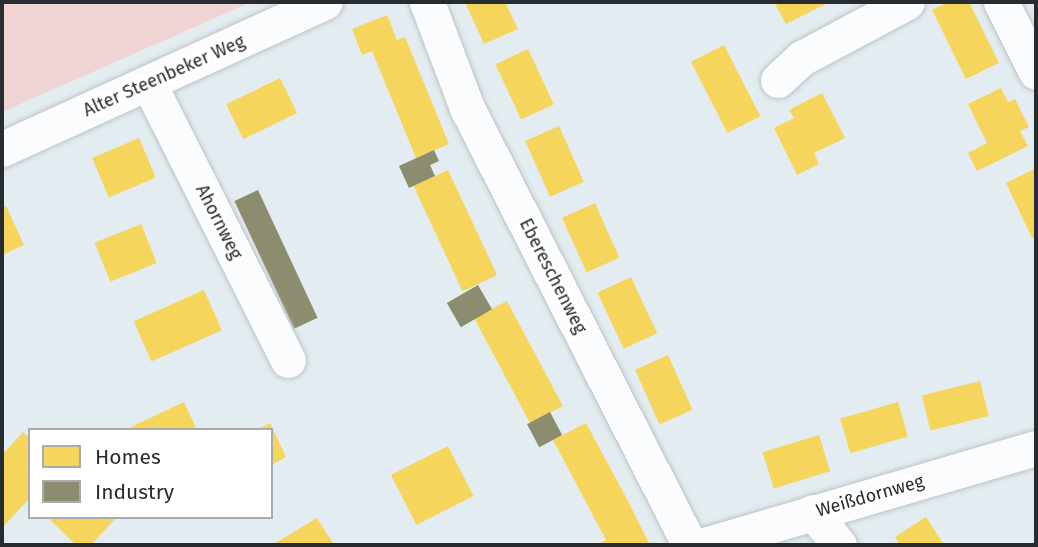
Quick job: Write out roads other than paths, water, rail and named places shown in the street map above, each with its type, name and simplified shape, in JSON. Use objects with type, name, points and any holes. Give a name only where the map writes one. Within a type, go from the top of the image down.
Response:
[{"type":"street","name":"Alter Steenbeker Weg","points":[[2,149],[325,2]]},
{"type":"street","name":"Ebereschenweg","points":[[427,2],[467,108],[690,545]]},
{"type":"street","points":[[778,80],[802,58],[907,2]]},
{"type":"street","points":[[1001,2],[1036,72]]},
{"type":"street","name":"Ahornweg","points":[[149,84],[288,360]]},
{"type":"street","name":"Weißdornweg","points":[[704,545],[1036,448]]},
{"type":"street","points":[[813,512],[839,545]]}]
